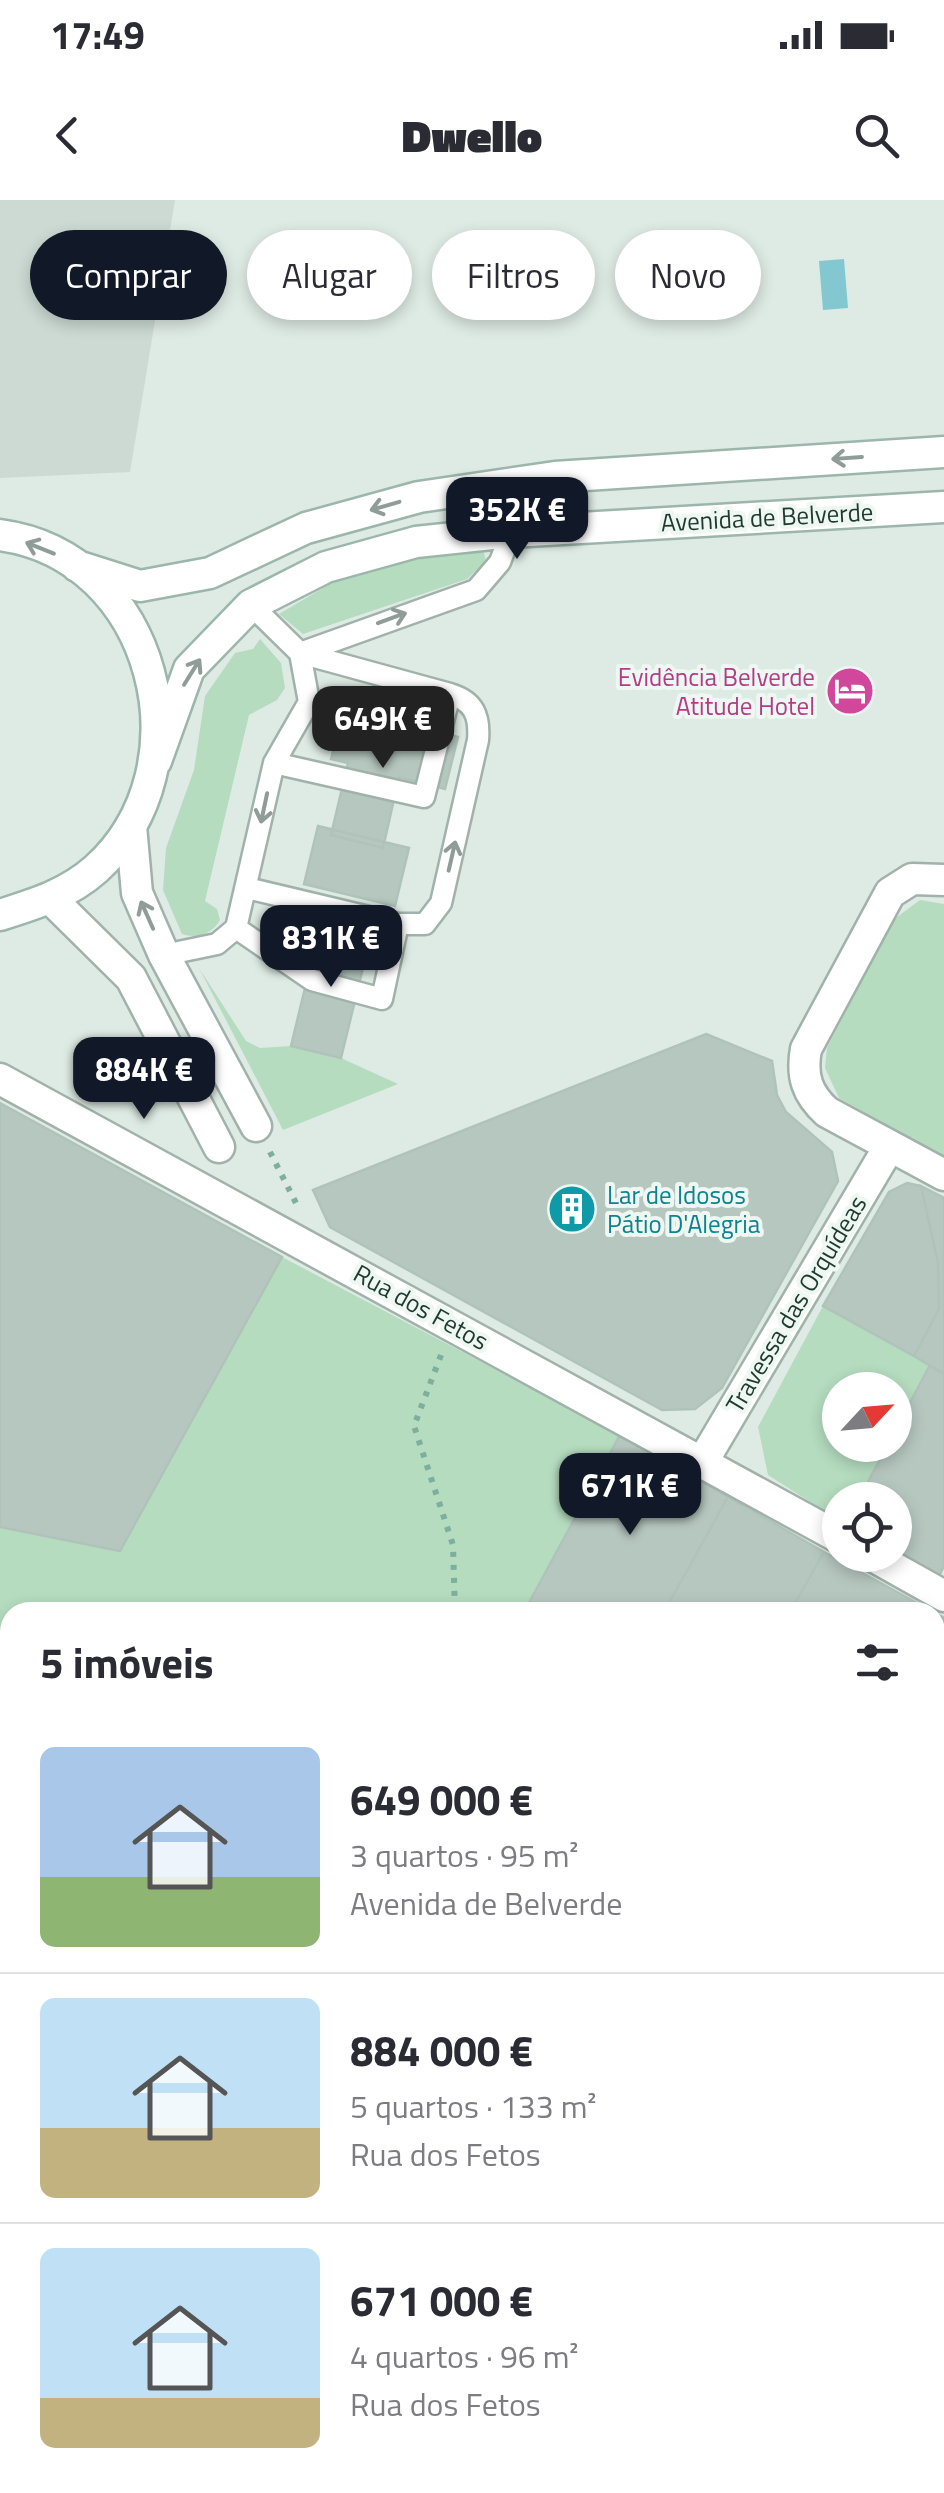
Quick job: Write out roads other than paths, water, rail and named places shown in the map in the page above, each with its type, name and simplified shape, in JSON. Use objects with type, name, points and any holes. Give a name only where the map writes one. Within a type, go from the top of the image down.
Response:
[{"type":"street","name":"Avenida de Belverde","points":[[77,566],[140,586],[210,573],[306,528],[419,496],[555,477],[944,452]]},
{"type":"street","name":"Avenida de Belverde","points":[[131,826],[189,669],[252,605],[326,567],[416,542],[512,532],[944,507]]},
{"type":"street","points":[[0,535],[44,548],[77,566],[117,604],[145,652],[158,706],[156,762]]},
{"type":"street","points":[[0,915],[51,900],[96,869],[131,826]]},
{"type":"street","points":[[131,826],[136,892],[164,955],[256,1126]]},
{"type":"street","points":[[944,880],[912,879],[890,893],[806,1049],[803,1066],[814,1101],[944,1175]]},
{"type":"street","points":[[51,900],[131,978],[219,1147]]},
{"type":"street","name":"Rua dos Fetos","points":[[0,1079],[822,1528]]},
{"type":"street","name":"Travessa das Orquídeas","points":[[704,1461],[890,1147]]},
{"type":"street","points":[[901,1572],[944,1596]]},
{"type":"lane","points":[[300,652],[476,590],[500,562],[512,532]]},
{"type":"lane","points":[[248,888],[398,924],[425,924],[441,903],[479,723],[474,708],[450,694],[300,652],[252,605]]},
{"type":"lane","points":[[164,955],[218,944],[236,928],[274,763],[309,702],[300,652]]},
{"type":"lane","points":[[274,763],[424,796],[450,694]]},
{"type":"lane","points":[[236,928],[312,980],[382,999],[398,924]]},
{"type":"water","points":[[844,259],[848,308],[823,310],[819,261]]},
{"type":"place","name":"Evidência Belverde Atitude Hotel","points":[[850,691]]},
{"type":"place","name":"Lar de Idosos Pátio D'Alegria","points":[[572,1209]]}]
